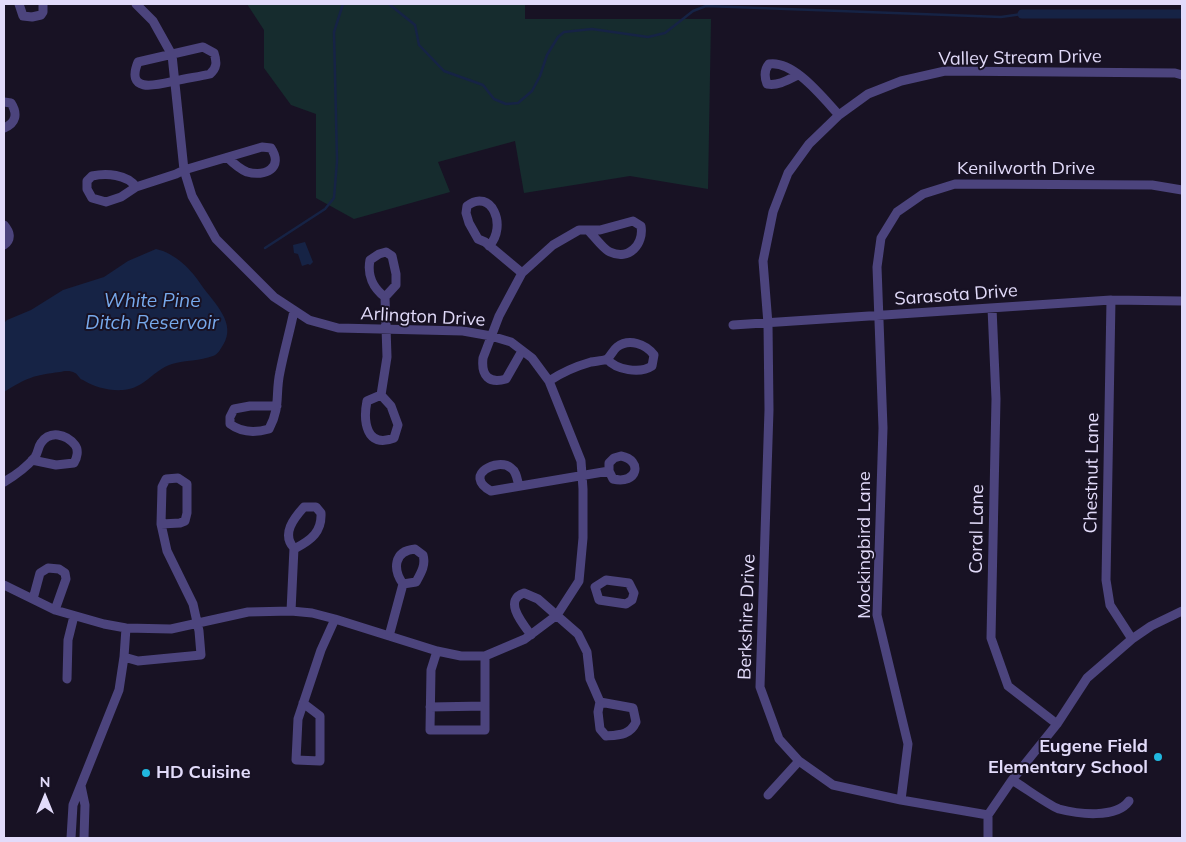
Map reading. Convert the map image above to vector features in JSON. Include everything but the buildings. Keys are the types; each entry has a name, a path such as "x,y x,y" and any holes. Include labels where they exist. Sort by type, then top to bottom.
{"street":[{"path":"19,4 23,16 32,17 41,15 43,4"},
{"name":"Arlington Drive","path":"4,586 55,610 126,628 171,629 248,612 312,613 436,651 461,656 485,656 525,639 557,616 579,581 583,538 580,461 549,381 532,358 511,342 462,331 338,328 309,320 274,297 216,239 192,196 184,170 172,54 153,21 136,4"},
{"path":"203,47 214,53 217,62 215,70 210,74 146,86 135,79 134,72 138,62 172,54 203,47"},
{"name":"Valley Stream Drive","path":"768,324 763,262 773,212 788,173 809,144 838,116 868,94 901,81 945,71 1175,73 1182,75"},
{"path":"798,75 810,85 838,116"},
{"path":"4,102 12,102 15,115 14,121 10,126 4,128"},
{"path":"136,187 126,178 111,175 92,176 87,181 87,189 92,198 106,202 121,197 136,187 184,170 262,147 271,148 276,160 274,167 266,172 248,172 236,166 228,158"},
{"name":"Kenilworth Drive","path":"879,316 877,267 881,238 897,212 923,194 955,184 1152,185 1182,190"},
{"path":"490,246 496,240 498,222 489,204 481,200 474,201 467,206 466,213 478,239 490,246 522,274"},
{"path":"522,351 506,379 495,382 489,380 482,364 491,336 522,274 553,245 579,230 588,230 600,230 633,220 641,226 642,234 636,248 625,254 610,252 588,230"},
{"path":"4,225 10,235 8,242 4,245"},
{"path":"381,395 387,357 385,328 386,297 396,285 396,274 392,256 386,252 370,260 368,269 378,292 386,297"},
{"name":"Sarasota Drive","path":"733,325 1111,300 1182,301"},
{"name":"Chestnut Lane","path":"1111,300 1106,580 1110,605 1132,640"},
{"name":"Coral Lane","path":"992,308 996,399 991,638 1008,686 1057,724"},
{"path":"277,406 250,406 234,409 230,417 230,424 239,431 269,429 276,416 277,406 279,374 294,311"},
{"name":"Mockingbird Lane","path":"879,316 882,428 877,615 908,744 901,800"},
{"name":"Berkshire Drive","path":"768,324 769,410 760,687 779,739 799,761 833,785 901,800 988,815"},
{"path":"549,381 556,376 591,362 607,359 617,346 627,343 649,348 654,355 652,366 646,370 620,367 610,363 607,359"},
{"path":"381,395 391,406 398,425 394,438 384,442 376,440 369,433 365,412 368,401 381,395"},
{"path":"4,482 21,472 36,455 46,437 54,434 65,436 76,446 78,458 74,463 56,465 32,460"},
{"path":"518,486 609,471"},
{"path":"124,657 138,661 201,656 197,624 192,604 167,551 161,524 162,487 166,479 178,478 186,484 187,513 185,521 161,524"},
{"path":"291,612 294,548 288,536 289,528 304,506 319,509 322,518 318,531 312,539 294,548"},
{"path":"33,599 40,573 48,568 59,569 65,573 66,579 55,610"},
{"path":"579,581 595,588"},
{"path":"389,636 403,584"},
{"path":"531,635 514,609 515,599 518,595 524,593 538,599 578,634 587,652 590,679 600,702 598,712 600,729 606,736 620,735 632,729 636,722 633,708 600,702"},
{"path":"988,838 988,815 1012,780 1057,724 1087,678 1151,626 1182,611"},
{"path":"67,679 68,640 74,616"},
{"path":"303,703 320,716 320,761 296,760 298,719 303,703 321,650 336,619"},
{"path":"71,838 73,805 118,690 124,657 126,628"},
{"path":"436,651 431,670 430,730 485,730 485,656"},
{"path":"430,707 485,706"},
{"path":"768,795 799,761"},
{"path":"1012,780 1058,808 1098,814 1113,812 1125,807 1129,801"},
{"path":"81,786 85,806 84,838"}],"green space":[{"path":"247,4 525,4 525,19 711,19 708,189 630,176 524,193 515,141 438,162 450,192 354,219 316,198 316,114 291,105 264,68 264,30"}],"water":[{"path":"305,242 313,262 310,265 302,266 298,254 294,253 293,245"},
{"name":"White Pine Ditch Reservoir","path":"156,249 170,254 188,268 218,306 226,321 227,337 218,353 208,358 172,364 130,389 112,390 102,388 92,385 73,372 67,371 43,374 30,378 4,392 4,323 7,320 31,310 63,290 104,277 128,261"}],"waterway":[{"path":"265,248 325,209 334,198 337,161 334,32 343,4"},
{"path":"389,4 415,25 419,45 444,71 483,85 494,99 506,104 518,103 532,91 540,76 547,55 558,37 564,32 592,29 648,37 665,33 693,11 706,6 1001,17 1022,14"},
{"path":"1022,14 1182,14"}],"place":[{"name":"Eugene Field Elementary School","path":"1158,757"},
{"name":"HD Cuisine","path":"146,773"}]}
